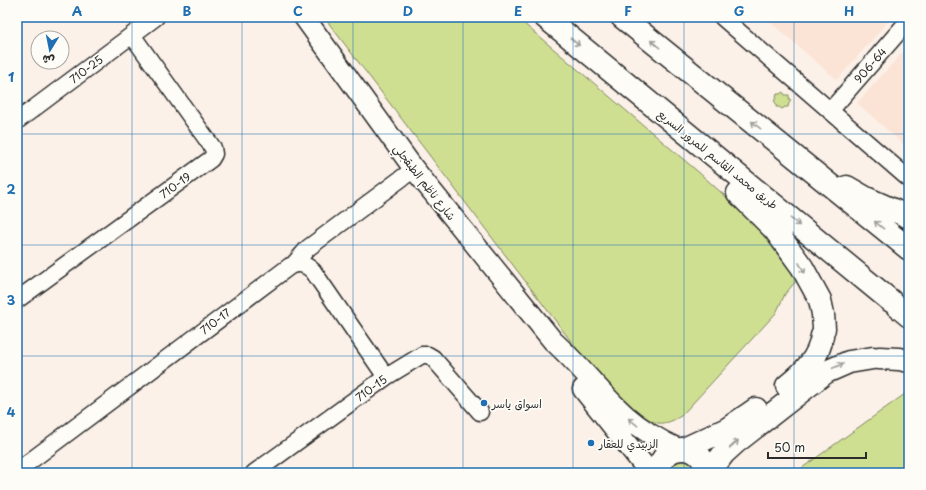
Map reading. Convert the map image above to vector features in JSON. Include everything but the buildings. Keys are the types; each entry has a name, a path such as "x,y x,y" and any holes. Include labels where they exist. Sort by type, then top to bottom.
{"main road":[{"name":"طريق محمد القاسم للمرور السريع","path":"545,17 899,308"},
{"path":"622,17 909,249"},
{"path":"631,88 775,230 802,267 820,300 823,314 823,333 816,356 801,375 741,421 713,436 670,452 663,458 659,466 658,473"},
{"path":"776,142 866,198 909,217"},
{"path":"707,473 724,453 735,443 826,372 849,362 876,358 899,359 909,362"},
{"path":"681,449 692,451 698,455 703,461 707,473"}],"street":[{"name":"710-25","path":"17,121 156,17"},
{"name":"شارع ناظم الطبقجلي","path":"304,17 414,169 553,341"},
{"path":"722,17 909,179"},
{"name":"906-64","path":"830,111 909,20"},
{"name":"710-19","path":"17,300 211,159 214,154 213,148 132,35"},
{"name":"710-17","path":"17,471 294,264 308,248 414,169"},
{"path":"294,264 305,264 313,271 386,377"},
{"path":"553,341 627,417 651,435 681,449"},
{"path":"553,341 578,383 650,473"},
{"name":"710-15","path":"254,473 386,377 422,355 428,355 432,358 480,412"}],"shaded area":[{"path":"764,17 892,17 837,80"},
{"path":"909,45 909,150 857,103"}],"green space":[{"path":"324,17 516,17 696,170 752,220 797,280 785,294 776,313 681,416 664,423 658,423 650,420 630,404 583,357"},
{"path":"783,92 785,95 789,95 791,101 788,107 782,109 776,107 776,103 774,101 777,94"},
{"path":"909,391 909,473 795,473"},
{"path":"678,459 689,463 695,473 668,473 671,464"}],"place":[{"name":"اسواق ياسر","path":"484,403"},
{"name":"الزبيدي للعقار","path":"591,443"}]}
